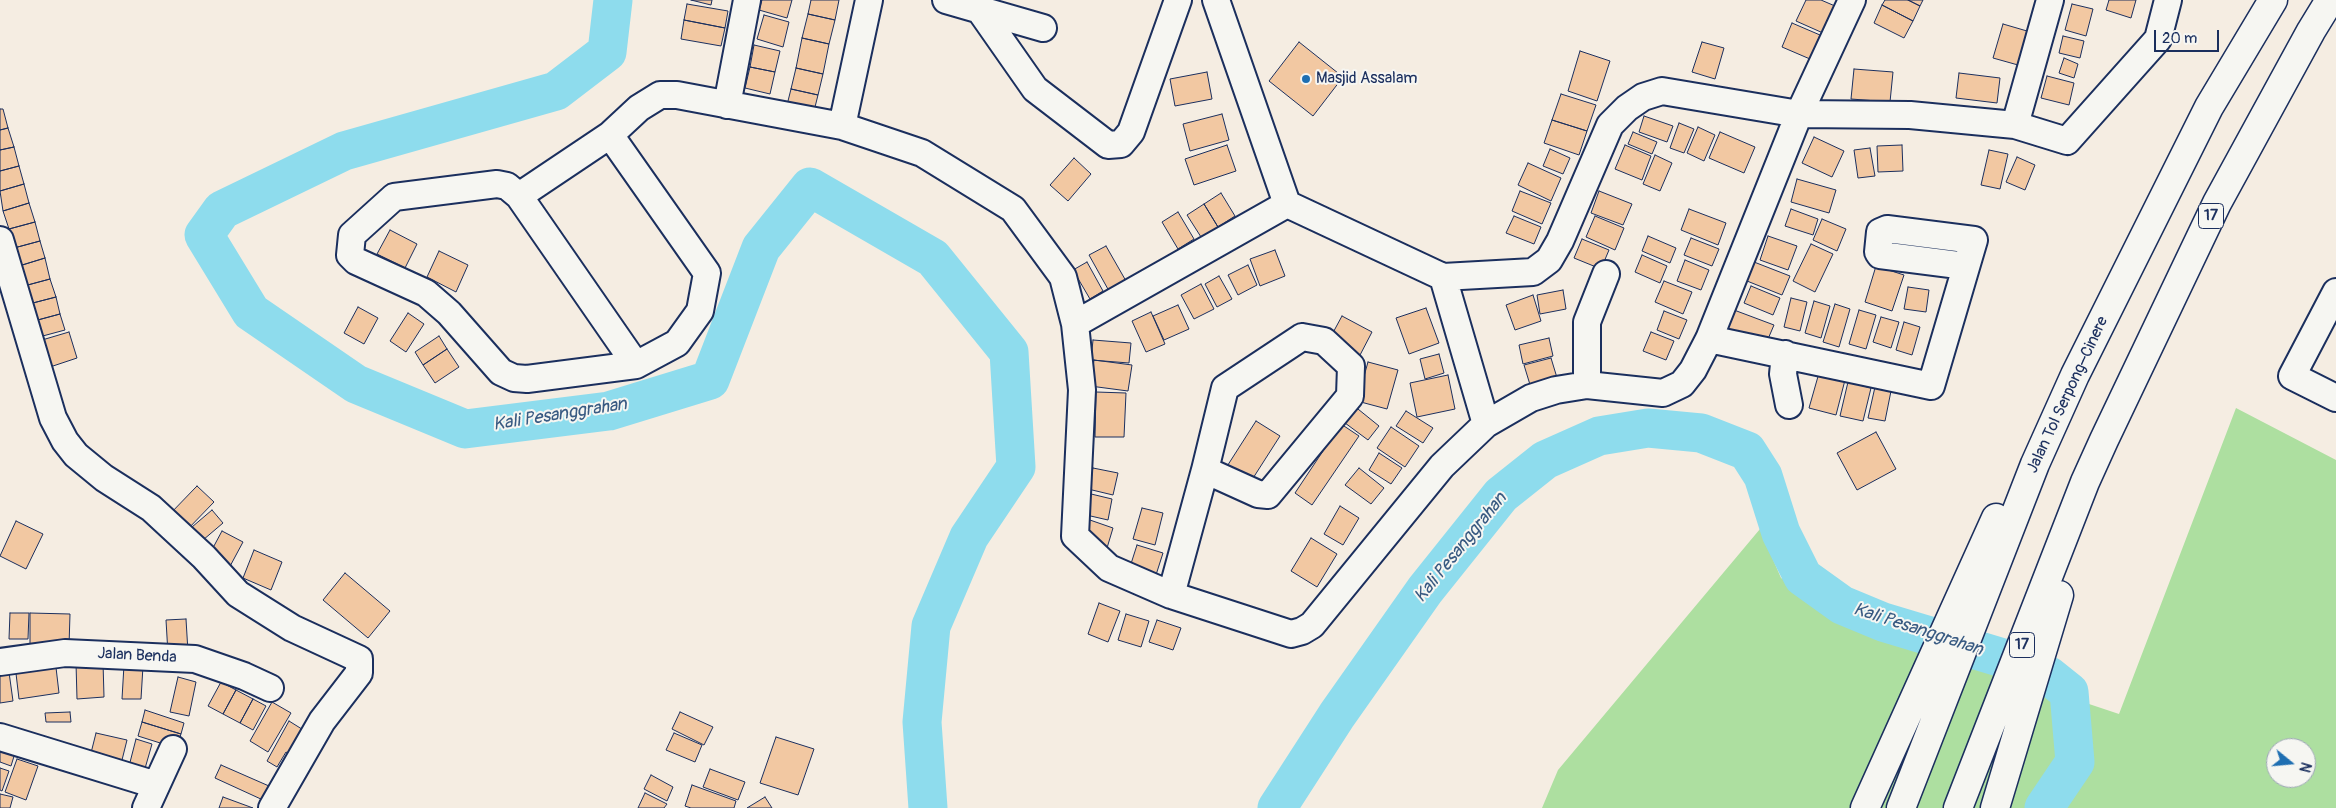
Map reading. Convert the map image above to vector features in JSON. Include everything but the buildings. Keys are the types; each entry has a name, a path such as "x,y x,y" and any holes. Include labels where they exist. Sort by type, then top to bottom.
{"highway":[{"name":"Jalan Tol Serpong–Cinere","path":"1900,808 2029,461 2076,375 2209,107 2273,0"},
{"name":"17","path":"1958,808 2104,440 2217,203 2311,31 2330,0"},
{"path":"1865,808 2029,461"},
{"path":"1995,808 2088,483"}],"street":[{"path":"727,105 747,0"},
{"path":"842,126 869,0"},
{"path":"946,0 1043,28"},
{"path":"979,9 1035,89 1108,144 1121,144 1131,132 1178,0"},
{"path":"1216,0 1287,204 1443,277 1532,272 1549,260 1560,241 1610,125 1627,108 1643,97 1662,91 1799,114 1910,116 2015,125 2067,141 2158,40 2168,0"},
{"path":"519,196 610,135 639,108 660,96 677,95 842,126 922,153 1013,209 1063,277 1075,324 1082,390 1075,536 1109,568 1171,595 1290,634 1302,631 1312,625 1442,466 1486,424 1531,398 1556,390 1587,385 1663,393 1682,384 1693,370 1708,339 1799,114 1852,0"},
{"path":"2015,125 2044,1"},
{"path":"610,135 707,273 700,311 677,343 636,365 527,380 514,378 501,372 449,313 426,294 356,261 350,255 352,235 394,198 497,184 507,186 519,196 636,365"},
{"path":"1075,324 1287,204"},
{"path":"2,257 53,418 65,441 76,455 104,478 151,508 204,558 238,594 292,628 359,659 361,664 358,676 322,721 272,808"},
{"path":"1708,339 1931,386 1966,266"},
{"path":"1587,385 1587,322 1606,274"},
{"path":"1443,277 1486,424"},
{"path":"2336,292 2292,376 2336,398"},
{"path":"1171,595 1225,388 1302,337 1324,342 1351,366 1350,396 1268,495 1258,494 1205,470"},
{"path":"1785,354 1783,374 1789,405"},
{"name":"Jalan Benda","path":"0,662 65,653 194,659 244,676 270,688"},
{"path":"0,737 151,797 173,749"}],"green space":[{"path":"2236,408 2336,460 2336,808 1542,808 1558,770 1760,529 1781,578 1873,632 2119,714"}],"waterway":[{"name":"Kali Pesanggrahan","path":"613,0 607,52 556,91 344,151 222,210 204,235 251,312 356,384 465,429 609,411 710,380 761,248 810,187 933,258 1009,352 1016,467 969,537 931,626 922,722 928,808"},
{"name":"Kali Pesanggrahan","path":"1277,808 1337,715 1425,590 1501,495 1545,460 1599,436 1648,428 1701,433 1747,451 1763,476 1781,533 1803,577 1842,605 1883,622 2016,662 2049,676 2069,692 2075,762 2044,808"}],"place":[{"name":"Masjid Assalam","path":"1306,79"}]}
